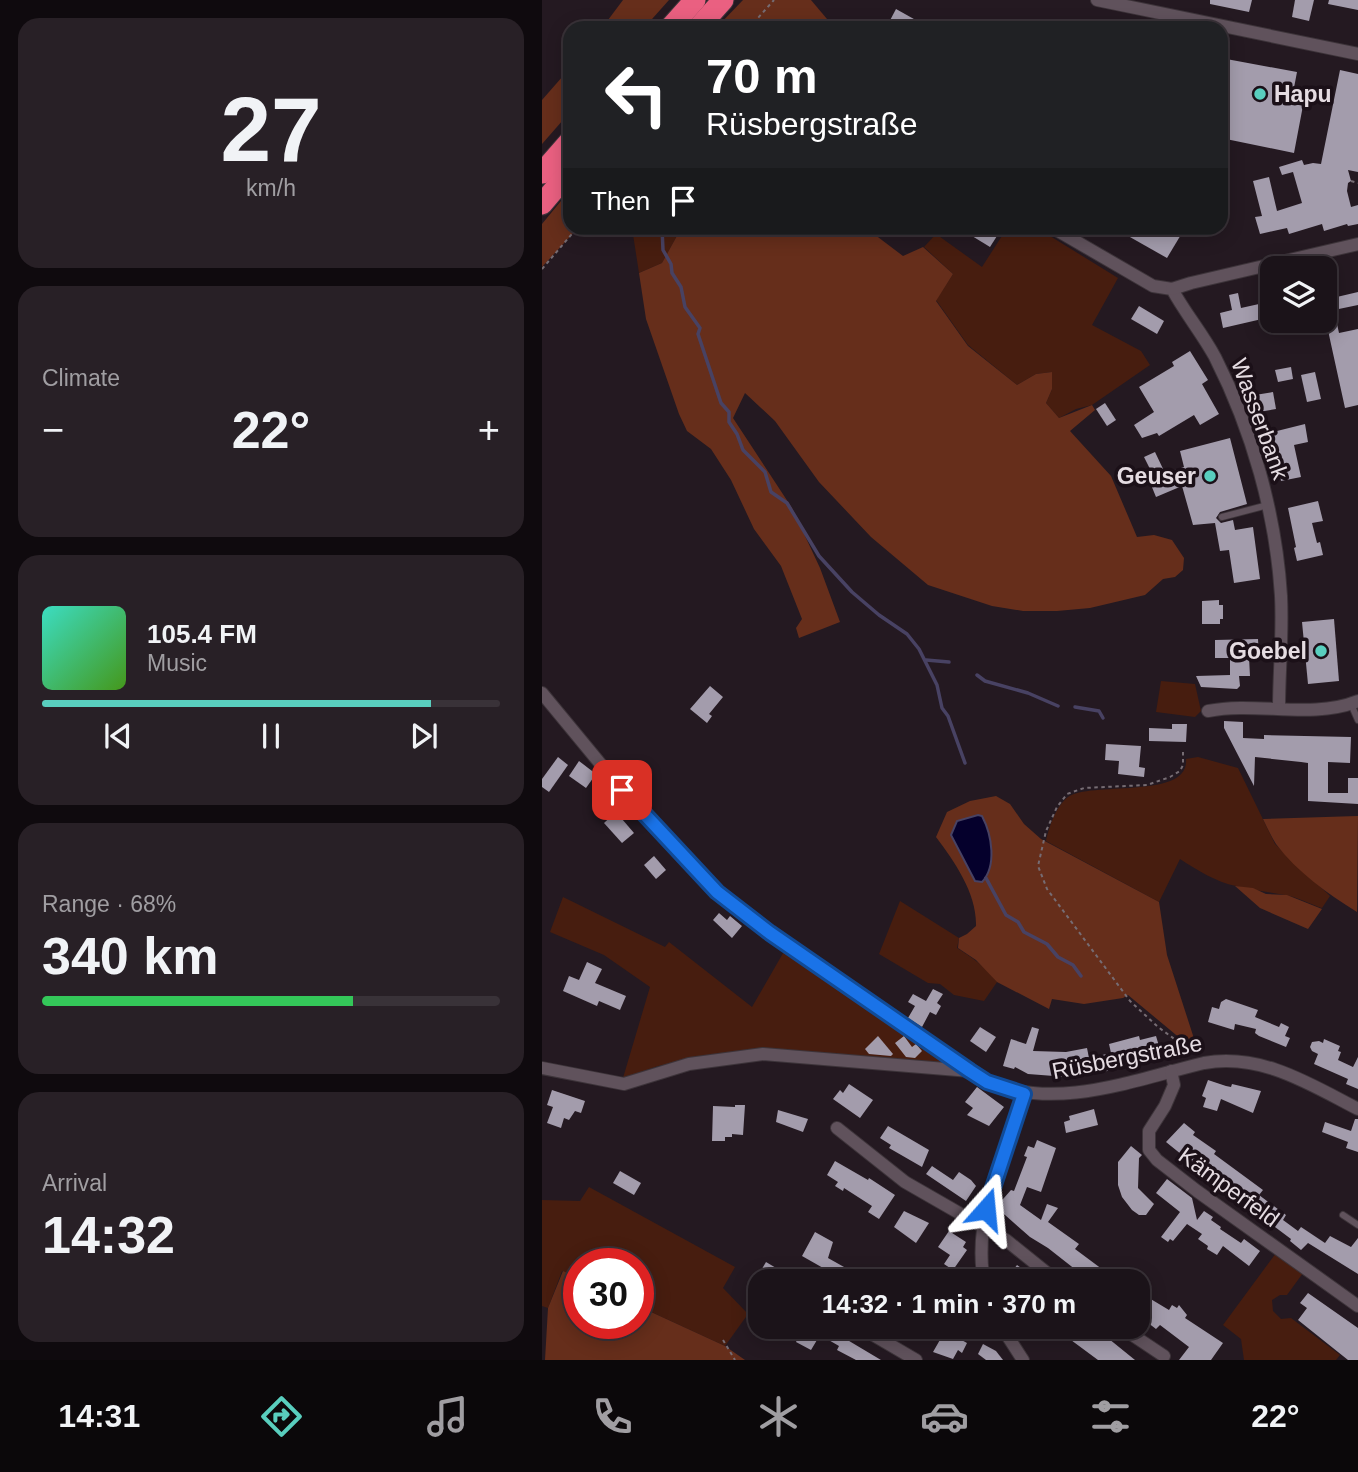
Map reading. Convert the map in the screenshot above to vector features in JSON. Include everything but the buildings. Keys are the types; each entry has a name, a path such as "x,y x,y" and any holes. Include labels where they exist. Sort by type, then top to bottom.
{"highway":[{"path":"676,21 695,0"},
{"path":"704,21 723,0"},
{"path":"542,173 563,149"},
{"path":"542,204 563,179"}],"street":[{"path":"1097,0 1175,21"},
{"path":"1228,31 1358,54"},
{"path":"1065,235 1153,286 1172,289 1358,244"},
{"name":"Wasserbank","path":"1172,289 1202,333 1229,387 1245,426 1268,505 1281,596 1279,708"},
{"name":"Rüsbergstraße","path":"542,694 622,790 717,892 770,933 987,1082 1024,1094 1075,1093 1221,1060 1266,1065 1292,1074 1358,1109"},
{"path":"1208,711 1279,708 1317,710 1354,703"},
{"path":"542,1068 624,1084 689,1064 763,1055 970,1071"},
{"name":"Kämperfeld","path":"1171,1071 1174,1085 1165,1106 1149,1131 1149,1150 1157,1160 1215,1204 1358,1306"},
{"path":"984,1269 983,1226 986,1209 1024,1094"},
{"path":"837,1129 905,1182 983,1226 1044,1269"},
{"path":"880,1339 916,1360"},
{"path":"1009,1339 1023,1360"},
{"path":"1138,1339 1164,1356"}],"lane":[{"path":"1222,517 1268,505"},
{"path":"1354,703 1358,720"},
{"path":"1343,1215 1358,1225"}],"path":[{"path":"755,21 774,0"},
{"path":"1351,181 1358,183"},
{"path":"542,269 571,235"},
{"path":"1183,752 1180,771 1170,777 1147,785 1084,788 1067,794 1057,807 1046,831 1038,866 1047,889 1130,1002 1158,1027 1190,1048 1204,1063"},
{"path":"723,1340 735,1360"}],"shaded area":[{"path":"623,0 669,0 650,21 607,21"},
{"path":"743,0 811,0 827,19 826,21 723,21"},
{"path":"563,76 563,120 542,144 542,100"},
{"path":"563,198 563,235 572,235 542,267 542,224"},
{"path":"633,235 677,235 662,263 639,273"},
{"path":"677,235 875,235 903,256 923,247 953,274 936,301 968,346 1017,385 1036,374 1052,372 1052,389 1046,403 1059,418 1092,405 1095,410 1070,431 1111,476 1137,537 1154,535 1172,540 1184,558 1183,570 1175,577 1163,579 1145,595 1090,608 1057,611 1023,611 992,606 928,585 871,537 819,482 775,421 745,393 733,418 792,508 820,568 840,622 799,638 796,628 802,619 781,566 754,529 731,480 711,449 687,431 679,414 646,319 639,273 662,263"},
{"path":"937,235 982,267 1003,235 1048,235 1118,278 1092,325 1141,351 1150,365 1092,405 1076,409 1059,418 1046,403 1052,389 1052,372 1036,374 1017,385 968,345 936,300 953,274 924,247"},
{"path":"1161,681 1195,684 1201,711 1195,717 1156,712"},
{"path":"1198,757 1238,768 1275,844 1330,896 1322,908 1290,896 1221,882 1180,859 1159,902 1046,841 1057,811 1068,797 1080,792 1156,785 1172,780 1183,772 1186,759"},
{"path":"996,796 1010,804 1024,824 1041,839 1159,902 1167,955 1199,1054 1128,995 1084,1004 1052,999 1049,1009 997,982 976,960 958,948 959,938 976,926 973,902 964,879 936,837 947,812 970,801"},
{"path":"982,816 985,824 991,850 990,868 982,882 975,881 951,835 957,821"},
{"path":"1358,816 1357,912 1324,890 1293,864 1276,844 1263,819"},
{"path":"1235,886 1253,888 1266,894 1287,895 1322,909 1308,929 1260,908"},
{"path":"563,897 665,947 669,942 752,1007 786,948 941,1061 938,1064 824,1057 683,1061 623,1078 650,987 604,955 550,932"},
{"path":"900,901 959,938 957,948 979,963 993,977 997,982 984,1001 954,995 940,984 928,983 879,954"},
{"path":"589,1187 735,1267 723,1288 748,1314 725,1346 654,1313 654,1248 563,1248 563,1271 548,1308 542,1306 542,1200 580,1201"},
{"path":"1276,1253 1303,1273 1287,1295 1280,1295 1272,1300 1273,1311 1281,1319 1291,1318 1340,1355 1336,1360 1244,1360 1241,1339 1223,1325"},
{"path":"563,1271 563,1339 654,1339 654,1313 725,1346 745,1360 545,1360 548,1308"}],"waterway":[{"path":"662,235 663,250 681,287 685,307 700,328 698,334 721,403 729,412 729,422 743,450 765,472 771,492 787,503 819,556 852,592 907,634 919,649 937,685 942,708 948,716 965,763"},
{"path":"926,660 949,662"},
{"path":"977,675 985,681 1028,693 1058,706"},
{"path":"1075,707 1099,711 1103,718"},
{"path":"986,878 1006,915 1018,922 1024,932 1047,944 1058,957 1073,965 1081,976"}],"place":[{"name":"Hapu","path":"1260,94"},
{"name":"Geuser","path":"1210,476"},
{"name":"Goebel","path":"1321,651"}],"route":[{"path":"622,790 717,892 770,933 987,1082 1024,1094 986,1209"}]}
